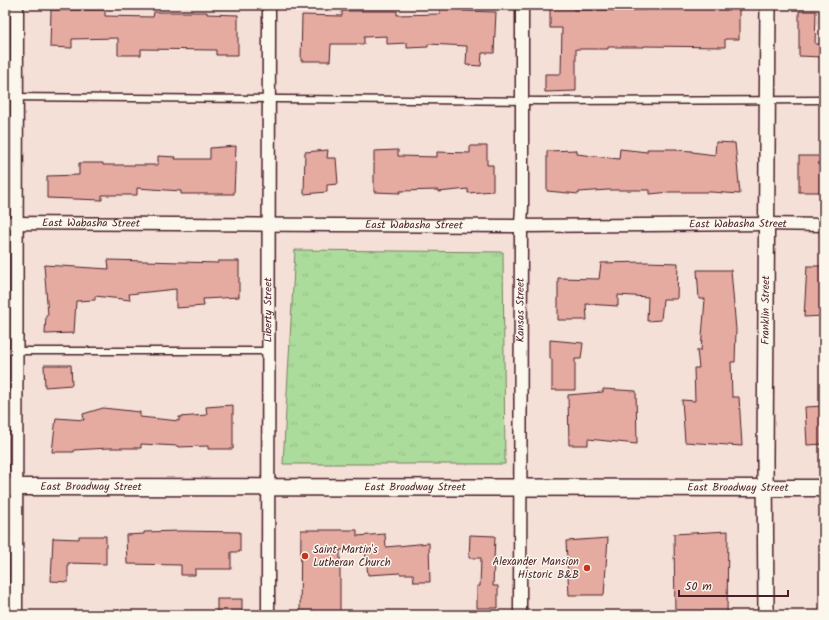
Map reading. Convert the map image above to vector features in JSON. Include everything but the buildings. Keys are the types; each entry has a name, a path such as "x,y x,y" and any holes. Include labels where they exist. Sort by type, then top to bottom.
{"main road":[{"name":"East Broadway Street","path":"11,486 824,488"}],"street":[{"path":"16,615 11,486 11,97 17,5"},
{"name":"Liberty Street","path":"268,615 269,5"},
{"name":"Kansas Street","path":"520,615 522,5"},
{"name":"Franklin Street","path":"766,615 765,488 768,5"},
{"name":"East Wabasha Street","path":"11,223 521,226 824,225"}],"lane":[{"path":"11,97 824,100"},
{"path":"11,351 269,351"}],"green space":[{"path":"295,250 503,252 505,464 283,464"}],"place":[{"name":"Saint Martin's Lutheran Church","path":"305,556"},
{"name":"Alexander Mansion Historic B&B","path":"587,568"}]}
